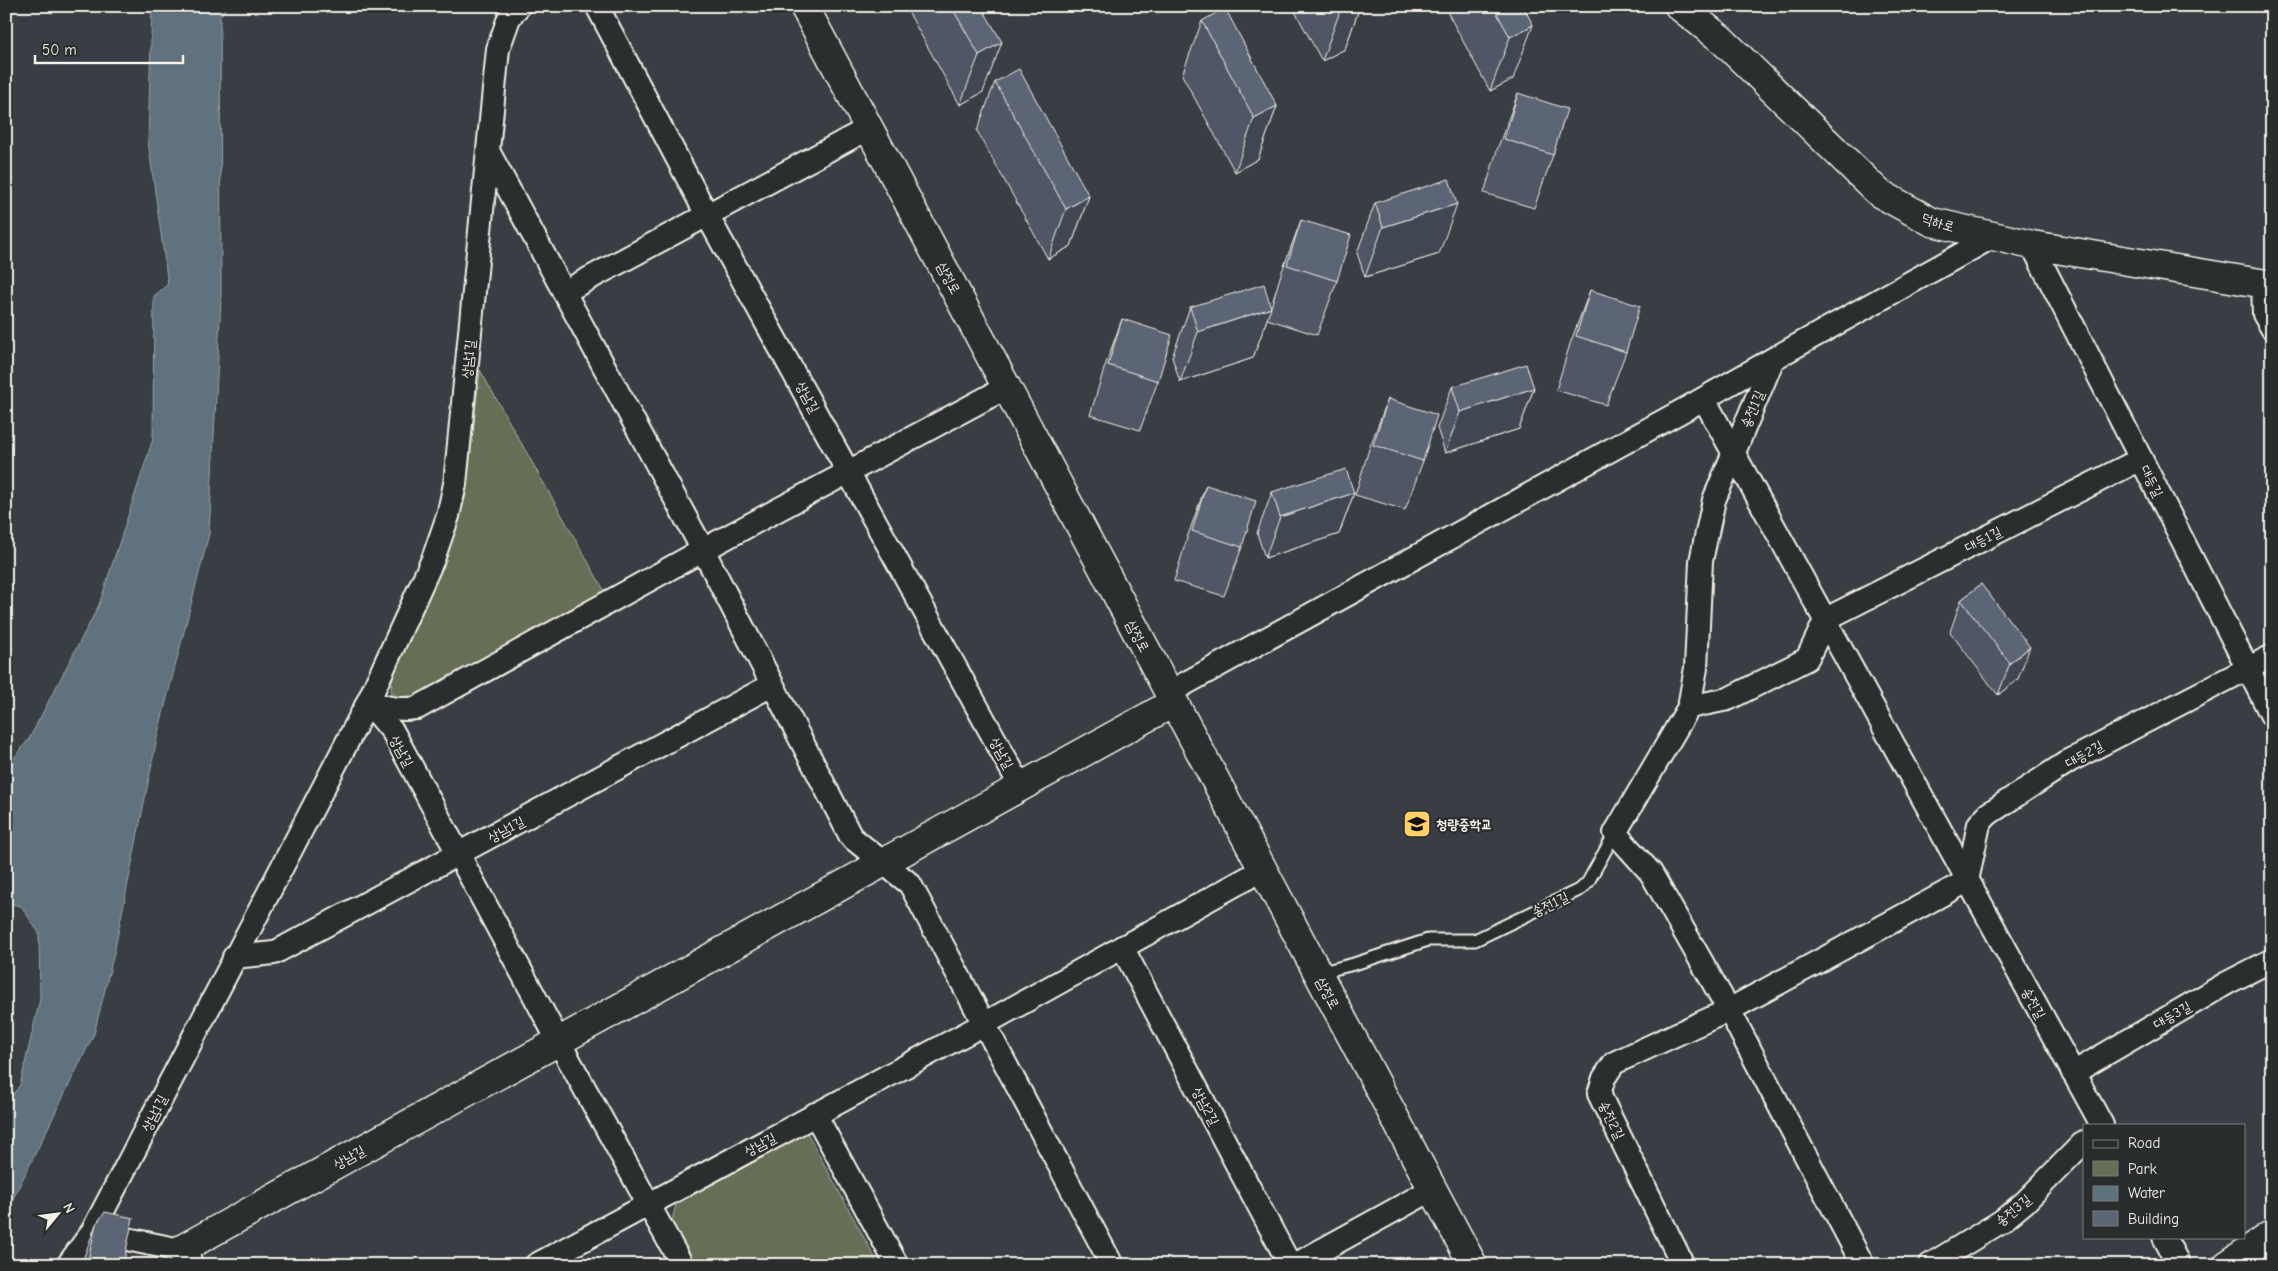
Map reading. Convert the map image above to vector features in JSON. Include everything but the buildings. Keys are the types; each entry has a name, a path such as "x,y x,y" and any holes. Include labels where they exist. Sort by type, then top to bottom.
{"street":[{"name":"상남1길","path":"68,1265 92,1232 368,702 432,559 448,516 455,484 498,49 509,18 519,6"},
{"name":"상남길","path":"596,6 707,215 1021,787"},
{"name":"삼정로","path":"804,6 1170,698 1473,1265"},
{"name":"덕하로","path":"1680,6 1721,39 1879,193 1932,222 2032,245 2208,273 2267,285"},
{"path":"564,292 869,128"},
{"path":"488,151 702,550 851,837 882,864 910,884 1112,1265"},
{"path":"1170,698 1994,236"},
{"name":"대등길","path":"2032,245 2272,716"},
{"path":"2267,285 2264,314 2272,328"},
{"name":"송전1길","path":"1615,833 1689,707 1696,668 1701,561 1714,500 1773,359"},
{"path":"368,702 404,710 417,708 702,550 1006,388"},
{"name":"송전길","path":"1704,399 2101,1124"},
{"name":"대등1길","path":"1826,619 2141,459"},
{"path":"1689,707 1728,699 1807,659 1826,619"},
{"name":"대등2길","path":"1967,881 1979,824 1988,814 2069,761 2272,656"},
{"name":"상남1길","path":"234,957 274,953 772,685"},
{"name":"상남길","path":"185,1257 559,1042 1021,787 1170,698"},
{"name":"상남길","path":"368,702 392,732 559,1042"},
{"path":"1615,833 1651,873 1729,1010 1863,1265"},
{"name":"상남길","path":"536,1265 984,1024 1262,870"},
{"name":"송전2길","path":"1683,1265 1598,1094 1604,1078 1614,1063 1729,1010 1967,881"},
{"name":"상남2길","path":"1122,947 1290,1265"},
{"name":"대등3길","path":"2073,1073 2227,983 2272,960"},
{"path":"559,1042 682,1265"},
{"path":"816,1114 897,1265"},
{"name":"송전3길","path":"1930,1265 2002,1221 2025,1202 2083,1143"},
{"path":"1295,1265 1433,1189"},
{"path":"92,1232 185,1257"},
{"path":"2227,1265 2272,1234"},
{"path":"2165,1238 2179,1265"}],"lane":[{"name":"송전1길","path":"1317,973 1354,964 1428,940 1475,940 1581,889 1588,882 1615,833"}],"green space":[{"path":"480,370 605,592 410,702 401,700 391,691 392,679 455,531 466,495"},
{"path":"806,1131 879,1265 694,1265 671,1224 677,1201"}],"water":[{"path":"152,6 228,6 220,16 221,297 209,534 158,733 114,953 94,1034 6,1213 6,1104 20,1085 40,999 39,933 21,906 6,903 6,768 29,739 99,605 153,439 154,296 168,284 148,141"}],"place":[{"name":"청량중학교","path":"1417,824"}]}
